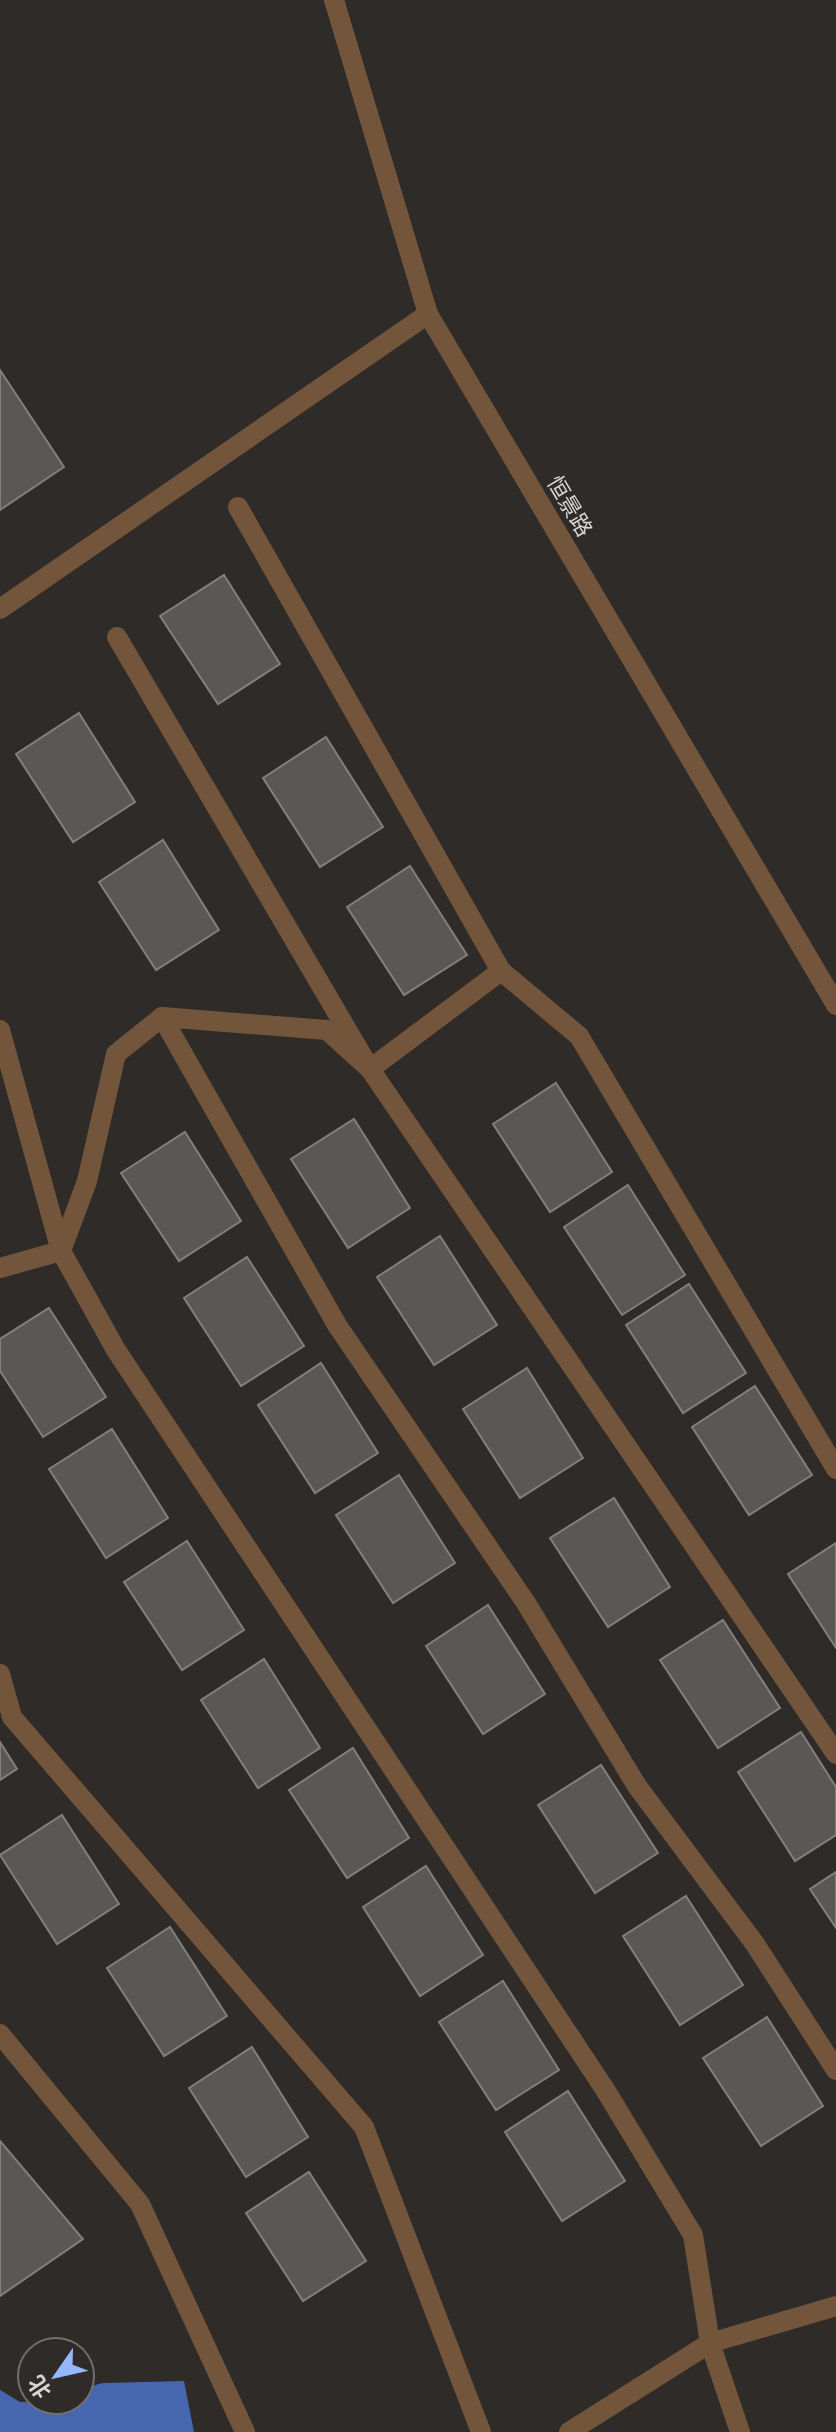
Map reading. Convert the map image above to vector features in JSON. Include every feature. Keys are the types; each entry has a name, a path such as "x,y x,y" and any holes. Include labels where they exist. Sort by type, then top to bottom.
{"street":[{"name":"恒景路","path":"334,0 428,314 831,983 836,1005"},
{"path":"0,609 428,314"},
{"path":"238,507 501,971 579,1036 836,1469"},
{"path":"117,637 370,1069 836,1754"},
{"path":"370,1069 501,971"},
{"path":"61,1251 87,1181 116,1054 162,1017 327,1030 370,1069"},
{"path":"162,1017 337,1325 526,1603 637,1786 755,1944 836,2070"},
{"path":"0,1030 61,1251 116,1350 606,2091 693,2235 710,2343 740,2432"},
{"path":"0,1268 61,1251"},
{"path":"0,1674 12,1717 364,2127 481,2432"},
{"path":"0,2034 140,2204 245,2432"},
{"path":"569,2432 710,2343 836,2306"}],"water":[{"path":"184,2381 194,2432 0,2432 0,2390 16,2400 16,2416 96,2416 96,2385"}],"building":[{"path":"0,370 64,467 0,510"},
{"path":"224,575 280,664 218,704 160,616"},
{"path":"79,713 135,802 73,842 16,754"},
{"path":"326,737 383,827 320,867 263,778"},
{"path":"163,840 219,930 156,970 99,882"},
{"path":"410,866 467,955 404,995 347,907"},
{"path":"556,1083 612,1172 550,1212 493,1124"},
{"path":"354,1119 410,1208 348,1248 291,1159"},
{"path":"185,1132 241,1221 179,1261 121,1173"},
{"path":"628,1185 685,1275 622,1315 564,1227"},
{"path":"440,1236 497,1325 434,1365 377,1277"},
{"path":"247,1257 304,1346 241,1386 184,1298"},
{"path":"689,1284 746,1373 683,1413 626,1325"},
{"path":"49,1308 106,1397 43,1437 0,1371 0,1339"},
{"path":"321,1363 378,1453 315,1493 258,1405"},
{"path":"527,1368 583,1458 520,1498 463,1409"},
{"path":"755,1386 812,1475 749,1515 692,1427"},
{"path":"112,1429 168,1518 106,1558 49,1469"},
{"path":"399,1475 455,1563 393,1603 336,1515"},
{"path":"614,1498 670,1587 608,1627 550,1538"},
{"path":"187,1541 244,1630 182,1670 124,1582"},
{"path":"836,1543 836,1648 788,1574"},
{"path":"488,1605 545,1694 483,1734 426,1646"},
{"path":"723,1620 780,1708 718,1748 660,1660"},
{"path":"264,1659 320,1748 258,1788 201,1700"},
{"path":"801,1732 836,1787 836,1835 795,1861 738,1772"},
{"path":"0,1742 17,1769 0,1780"},
{"path":"353,1748 409,1838 347,1878 289,1790"},
{"path":"601,1765 658,1853 595,1893 538,1805"},
{"path":"62,1815 119,1904 57,1944 0,1855"},
{"path":"426,1866 483,1955 420,1996 363,1907"},
{"path":"836,1872 836,1928 810,1889"},
{"path":"686,1896 743,1985 680,2025 623,1936"},
{"path":"170,1927 227,2016 164,2056 107,1968"},
{"path":"503,1981 559,2070 496,2110 439,2022"},
{"path":"767,2017 823,2106 761,2146 703,2058"},
{"path":"252,2047 308,2137 246,2177 189,2088"},
{"path":"568,2091 625,2181 562,2221 505,2132"},
{"path":"0,2141 83,2239 0,2296"},
{"path":"309,2172 366,2261 303,2301 246,2213"}]}
